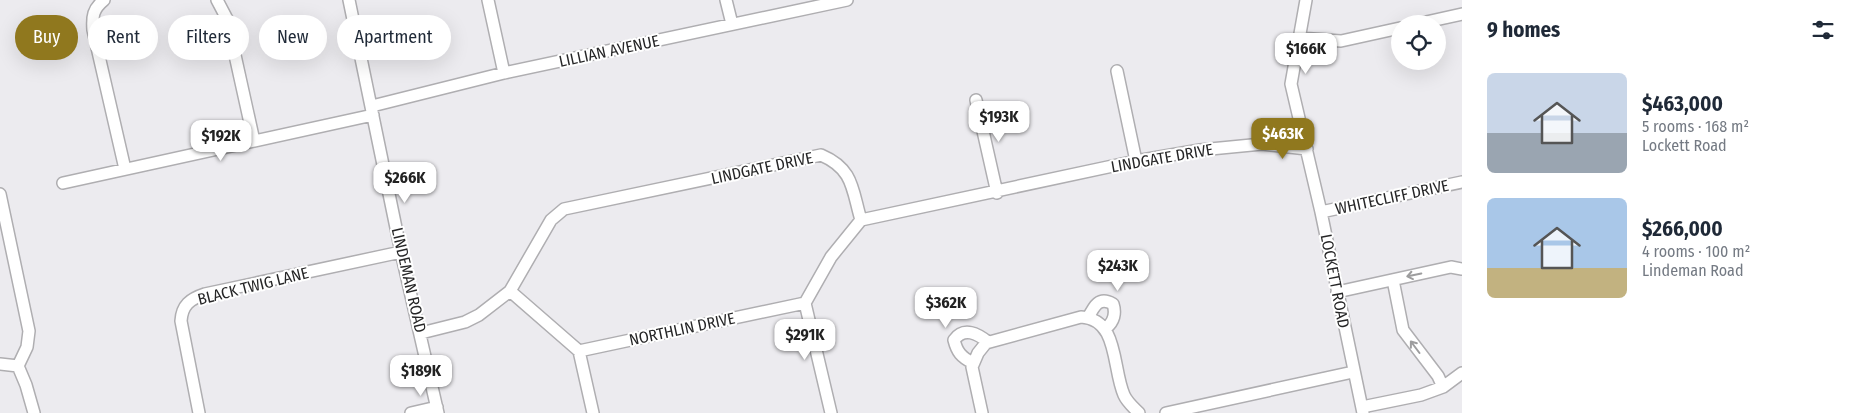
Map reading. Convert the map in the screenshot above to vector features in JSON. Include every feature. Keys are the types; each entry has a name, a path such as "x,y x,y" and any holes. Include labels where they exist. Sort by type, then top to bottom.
{"street":[{"path":"104,0 95,9 92,16 93,30 125,170"},
{"path":"217,0 227,19 254,141"},
{"name":"LINDEMAN ROAD","path":"349,0 401,252 438,410"},
{"path":"488,0 504,73"},
{"path":"726,0 732,24"},
{"name":"LILLIAN AVENUE","path":"63,183 254,141 504,73 847,0"},
{"name":"LOCKETT ROAD","path":"1306,0 1291,84 1322,212 1362,410"},
{"path":"1446,18 1462,14"},
{"path":"1299,38 1341,40 1391,30"},
{"path":"1117,71 1136,161"},
{"path":"976,100 997,193"},
{"name":"LINDGATE DRIVE","path":"421,333 465,322 510,291 551,220 564,209 822,155 831,159 848,173 861,220 997,193 1136,161 1200,150 1262,144 1307,149"},
{"name":"WHITECLIFF DRIVE","path":"1322,212 1462,182"},
{"path":"0,198 29,331 27,347 18,366 34,413"},
{"path":"831,413 805,303 831,257 861,220"},
{"name":"BLACK TWIG LANE","path":"199,413 181,322 181,312 186,304 206,294 401,252"},
{"path":"1337,292 1451,267 1462,269"},
{"path":"1393,280 1403,330 1438,376 1443,387"},
{"path":"510,291 579,351 593,413"},
{"path":"1088,318 1095,304 1100,300 1113,304 1115,311 1111,324 1106,328"},
{"name":"NORTHLIN DRIVE","path":"579,351 805,303"},
{"path":"982,413 975,358 988,342 1081,317 1092,318 1106,328 1124,395 1139,413"},
{"path":"975,358 961,357 954,340 958,334 965,332 973,333 988,342"},
{"path":"0,364 18,366"},
{"path":"1166,413 1353,372"},
{"path":"1362,410 1421,395 1443,387 1462,372"},
{"path":"411,413 438,410"}]}
